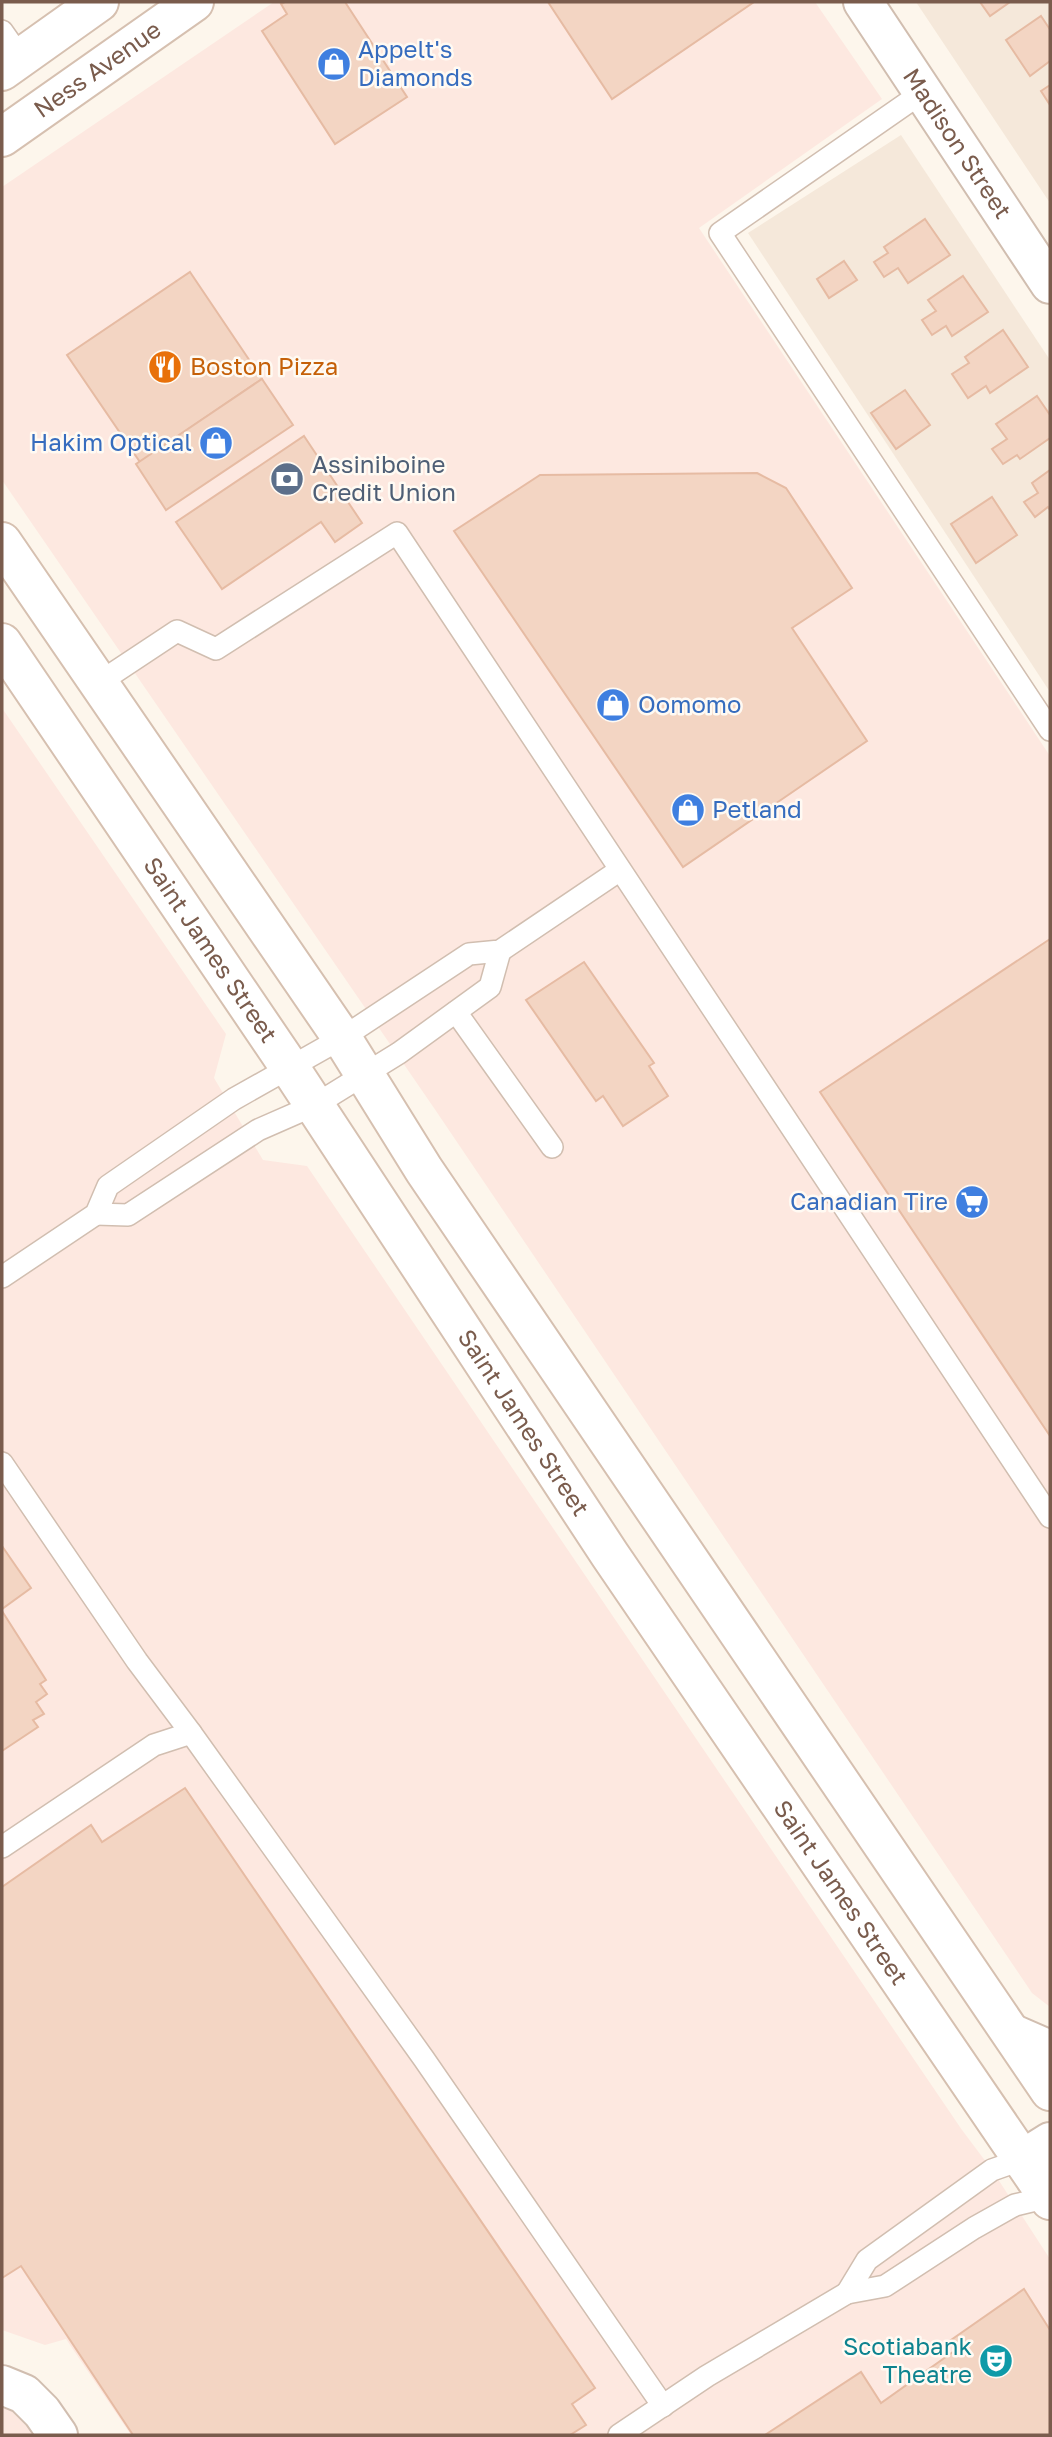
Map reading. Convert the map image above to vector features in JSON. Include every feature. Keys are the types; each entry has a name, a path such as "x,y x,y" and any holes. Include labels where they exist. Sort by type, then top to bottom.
{"main road":[{"name":"Ness Avenue","path":"2,136 194,2"},
{"name":"Madison Street","path":"863,2 1050,284"},
{"path":"8,53 77,8"},
{"path":"2,542 342,1038 424,1170 1050,2091"},
{"name":"Saint James Street","path":"2,642 315,1105 610,1555 1036,2150 1050,2198"},
{"path":"1013,2034 1050,2050"},
{"path":"2,2385 24,2394 42,2412 58,2435"}],"lane":[{"path":"923,92 720,233 1050,730"},
{"path":"100,682 177,631 216,649 397,533 1050,1517"},
{"path":"2,1278 96,1214 108,1186 234,1099 342,1038 469,954 500,951 620,870"},
{"path":"96,1214 128,1214 258,1130 315,1105 399,1053 490,987 500,951"},
{"path":"456,1012 552,1147"},
{"path":"2,1463 80,1580 424,2059 663,2406"},
{"path":"2,1847 154,1745 191,1733"},
{"path":"847,2293 867,2260 992,2170 1036,2150"},
{"path":"619,2435 707,2376 847,2293 885,2286 974,2228 1015,2205 1050,2198"}],"shaded area":[{"path":"274,2 815,2 882,99 699,228 1050,756 1050,2007 1032,1993 434,1108 2,480 2,187"},
{"path":"916,2 1050,2 1050,203"},
{"path":"901,135 1050,360 1050,692 748,233"},
{"path":"2,708 226,1034 214,1078 263,1160 307,1166 1050,2259 1050,2435 131,2435 66,2339 45,2345 2,2330"},
{"path":"2,2385 58,2435 2,2435"}],"building":[{"name":"Appelt's Diamonds","path":"345,2 407,97 335,144 262,31 287,14 281,4"},
{"path":"548,2 754,2 612,99"},
{"path":"980,2 1010,2 990,16"},
{"path":"1041,16 1050,27 1050,61 1030,76 1006,40"},
{"path":"1050,85 1050,105 1041,91"},
{"path":"925,219 950,255 908,283 898,268 884,277 874,262 888,253 884,247"},
{"path":"844,261 857,280 829,298 817,279"},
{"name":"Boston Pizza","path":"190,272 262,379 140,462 67,355"},
{"path":"963,276 988,312 952,336 946,326 932,335 922,320 936,311 928,300"},
{"path":"1003,330 1028,367 990,393 986,386 968,398 952,374 969,363 965,357"},
{"name":"Hakim Optical","path":"262,379 293,425 166,510 136,464"},
{"path":"905,390 930,425 896,449 871,413"},
{"path":"1037,396 1050,415 1050,438 1020,459 1017,455 1003,464 992,449 1007,439 996,424"},
{"name":"Assiniboine Credit Union","path":"304,436 362,523 335,542 321,522 222,589 176,522"},
{"path":"1050,470 1050,510 1048,507 1035,517 1024,502 1038,493 1032,483"},
{"path":"757,473 786,488 852,588 792,628 867,741 683,867 454,531 540,475"},
{"path":"992,497 1017,535 976,563 951,524"},
{"name":"Canadian Tire","path":"1050,939 1050,1436 820,1092"},
{"path":"584,962 654,1063 649,1066 668,1096 623,1126 603,1096 596,1101 526,1000"},
{"path":"2,1546 31,1588 2,1609"},
{"path":"2,1611 46,1680 40,1684 47,1694 36,1702 44,1714 33,1720 38,1727 2,1751"},
{"path":"185,1788 595,2388 572,2404 586,2425 570,2435 133,2435 21,2266 2,2278 2,1887 91,1825 102,1842"},
{"name":"Scotiabank Theatre","path":"1024,2289 1050,2330 1050,2435 765,2435 861,2372 881,2403 957,2349 951,2340"}],"place":[{"name":"Appelt's Diamonds","path":"334,64"},
{"name":"Boston Pizza","path":"165,367"},
{"name":"Hakim Optical","path":"216,443"},
{"name":"Assiniboine Credit Union","path":"287,479"},
{"name":"Oomomo","path":"613,705"},
{"name":"Petland","path":"688,810"},
{"name":"Canadian Tire","path":"972,1202"},
{"name":"Scotiabank Theatre","path":"996,2361"}]}
